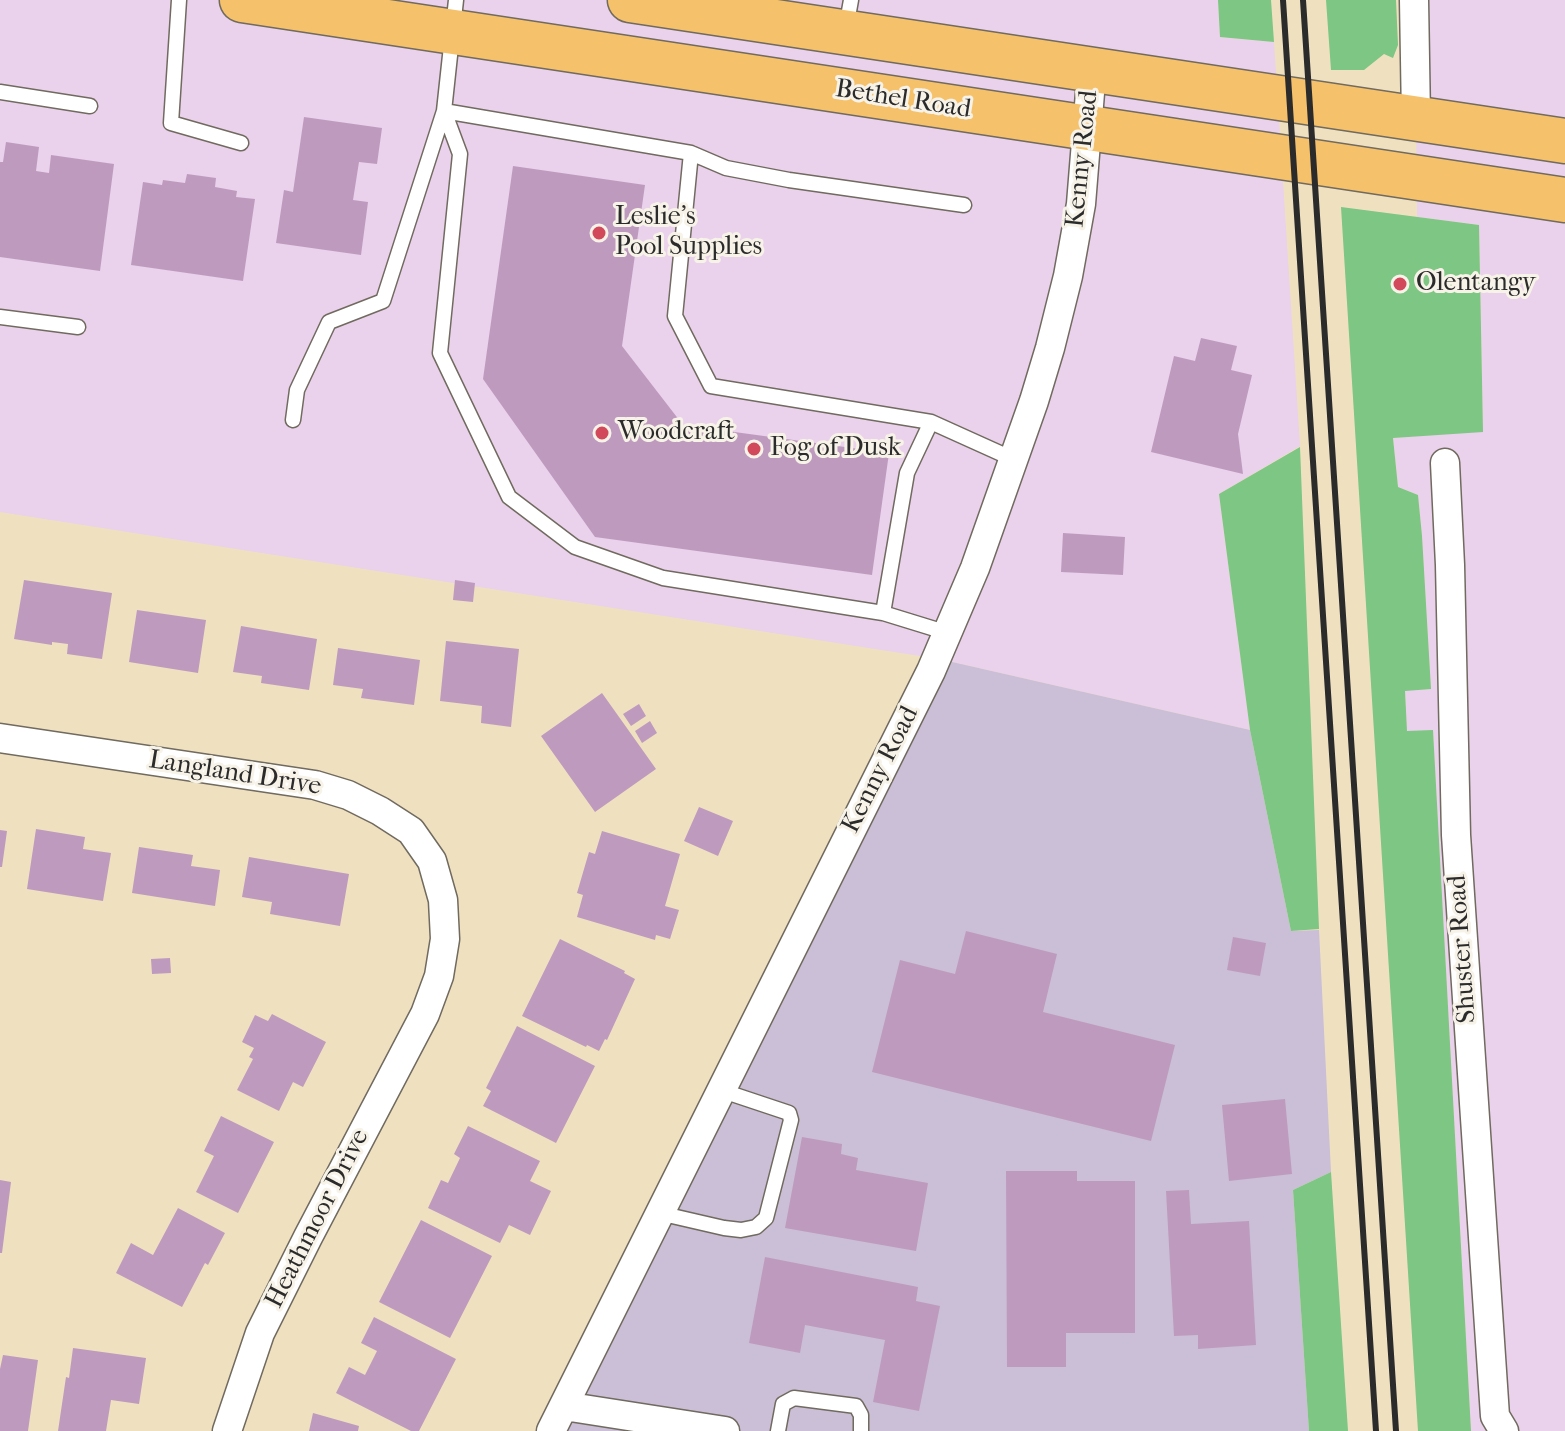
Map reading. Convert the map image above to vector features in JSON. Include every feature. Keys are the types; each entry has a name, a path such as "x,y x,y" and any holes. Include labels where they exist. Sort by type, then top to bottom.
{"main road":[{"name":"Bethel Road","path":"242,0 378,15 454,16 1008,117 1565,200"},
{"path":"630,0 848,16 1092,68 1565,141"},
{"path":"1413,178 1520,164 1565,171"}],"street":[{"path":"1414,0 1416,118"},
{"name":"Kenny Road","path":"551,1431 931,671 975,568 1050,348 1068,276 1081,204 1092,68"},
{"name":"Shuster Road","path":"1445,463 1456,835 1495,1416 1504,1431"},
{"name":"Langland Drive","path":"0,738 315,785 348,795 411,831 432,861 443,900 445,939 439,976 425,1014"},
{"name":"Heathmoor Drive","path":"227,1431 260,1333 425,1014"},
{"path":"564,1406 725,1431"}],"lane":[{"path":"179,0 171,123 241,143"},
{"path":"293,420 297,390 329,322 383,301 444,111 454,16"},
{"path":"0,92 90,106"},
{"path":"444,111 691,153 726,168 789,180 964,205"},
{"path":"444,111 460,154 440,353 509,497 575,547 663,578 883,613 948,633"},
{"path":"691,153 675,316 711,386 931,422 1013,459"},
{"path":"0,317 78,327"},
{"path":"883,613 907,473 931,422"},
{"path":"659,1213 741,1230 756,1227 766,1218 791,1120 789,1113 720,1090"},
{"path":"778,1431 783,1404 794,1398 856,1406 861,1415 861,1431"}],"shaded area":[{"path":"0,0 1218,0 1220,37 1274,42 1300,446 1219,494 1250,730 939,659 0,512"},
{"path":"1415,0 1565,0 1565,1431 1471,1431 1433,731 1407,731 1405,690 1431,689 1422,536 1418,495 1398,487 1393,438 1483,431 1479,225 1417,217"},
{"path":"939,659 1250,730 1291,931 1319,930 1331,1172 1293,1190 1309,1431 553,1431"}],"green space":[{"path":"1218,0 1271,0 1274,42 1220,37"},
{"path":"1326,0 1396,0 1398,45 1393,58 1384,54 1364,70 1331,70"},
{"path":"1341,207 1479,225 1483,432 1393,438 1398,487 1418,495 1422,536 1431,689 1405,691 1407,731 1433,730 1471,1431 1418,1431"},
{"path":"1300,447 1319,929 1291,931 1250,730 1219,494"},
{"path":"1331,1172 1348,1431 1309,1431 1293,1190"}],"building":[{"path":"304,117 382,128 377,164 359,162 353,200 368,202 361,255 276,243 284,190 293,192"},
{"path":"6,142 39,147 36,171 49,173 51,155 114,164 100,271 0,257 0,162 3,162"},
{"path":"513,166 645,185 622,346 683,425 889,453 872,575 595,537 483,379"},
{"path":"187,174 216,178 215,187 237,191 236,197 255,199 243,281 131,265 143,182 162,185 163,180 185,183"},
{"path":"1201,338 1237,346 1231,370 1252,375 1238,434 1243,474 1151,452 1174,356 1195,361"},
{"path":"1063,533 1125,537 1123,575 1061,572"},
{"path":"24,580 112,593 102,659 67,654 68,644 52,642 52,645 14,639"},
{"path":"455,580 475,583 473,602 453,600"},
{"path":"137,610 206,620 198,673 129,662"},
{"path":"241,626 317,639 309,690 261,683 262,676 233,672"},
{"path":"446,641 519,649 511,727 481,723 482,706 440,701"},
{"path":"338,648 420,660 414,705 361,698 363,689 333,685"},
{"path":"602,693 656,769 595,812 541,736"},
{"path":"639,704 646,716 631,726 623,714"},
{"path":"650,721 657,733 642,743 635,731"},
{"path":"699,807 733,821 718,856 684,841"},
{"path":"36,829 85,837 83,849 111,853 103,901 27,889"},
{"path":"0,830 7,831 2,867 0,867"},
{"path":"602,831 680,854 665,906 679,910 670,939 656,935 655,940 577,917 583,895 577,893 589,852 595,854"},
{"path":"139,847 193,855 191,866 220,870 215,906 132,893"},
{"path":"249,857 349,874 340,926 270,914 272,902 242,897"},
{"path":"966,931 1057,954 1043,1012 1175,1045 1151,1141 872,1072 900,960 955,974"},
{"path":"1233,937 1266,943 1260,976 1227,970"},
{"path":"560,939 635,979 599,1051 522,1016"},
{"path":"170,958 171,973 152,974 151,959"},
{"path":"272,1014 326,1042 303,1087 293,1082 279,1111 237,1090 253,1059 249,1057 254,1048 242,1042 255,1015 268,1021"},
{"path":"517,1026 595,1066 556,1143 483,1106 491,1091 486,1088"},
{"path":"1285,1099 1292,1174 1229,1181 1222,1105"},
{"path":"221,1116 274,1142 238,1213 196,1192 214,1156 204,1151"},
{"path":"468,1126 540,1161 530,1181 551,1191 530,1235 509,1225 500,1243 428,1208 441,1180 448,1183 460,1158 454,1154"},
{"path":"802,1137 842,1144 841,1154 858,1158 856,1170 928,1183 916,1251 785,1228"},
{"path":"1006,1171 1077,1171 1077,1181 1135,1181 1135,1333 1066,1333 1066,1367 1007,1367"},
{"path":"0,1180 11,1182 2,1253 0,1253"},
{"path":"1189,1190 1191,1224 1249,1221 1256,1345 1198,1349 1198,1335 1174,1336 1166,1191"},
{"path":"178,1208 225,1233 182,1307 116,1273 131,1243 153,1255"},
{"path":"421,1220 492,1256 450,1338 379,1302"},
{"path":"765,1257 918,1287 916,1301 940,1306 919,1411 873,1402 885,1340 805,1325 800,1353 749,1343"},
{"path":"374,1317 456,1359 419,1431 411,1431 336,1393 349,1367 365,1375 377,1351 361,1343"},
{"path":"73,1348 146,1358 139,1404 111,1400 106,1431 58,1431"},
{"path":"3,1355 38,1360 28,1431 0,1431 0,1369"},
{"path":"313,1413 359,1426 358,1431 309,1431"}],"railway":[{"path":"1283,0 1376,1431"},
{"path":"1303,0 1396,1431"}],"place":[{"name":"Leslie's Pool Supplies","path":"599,233"},
{"name":"Olentangy","path":"1400,284"},
{"name":"Woodcraft","path":"602,433"},
{"name":"Fog of Dusk","path":"754,449"}]}
